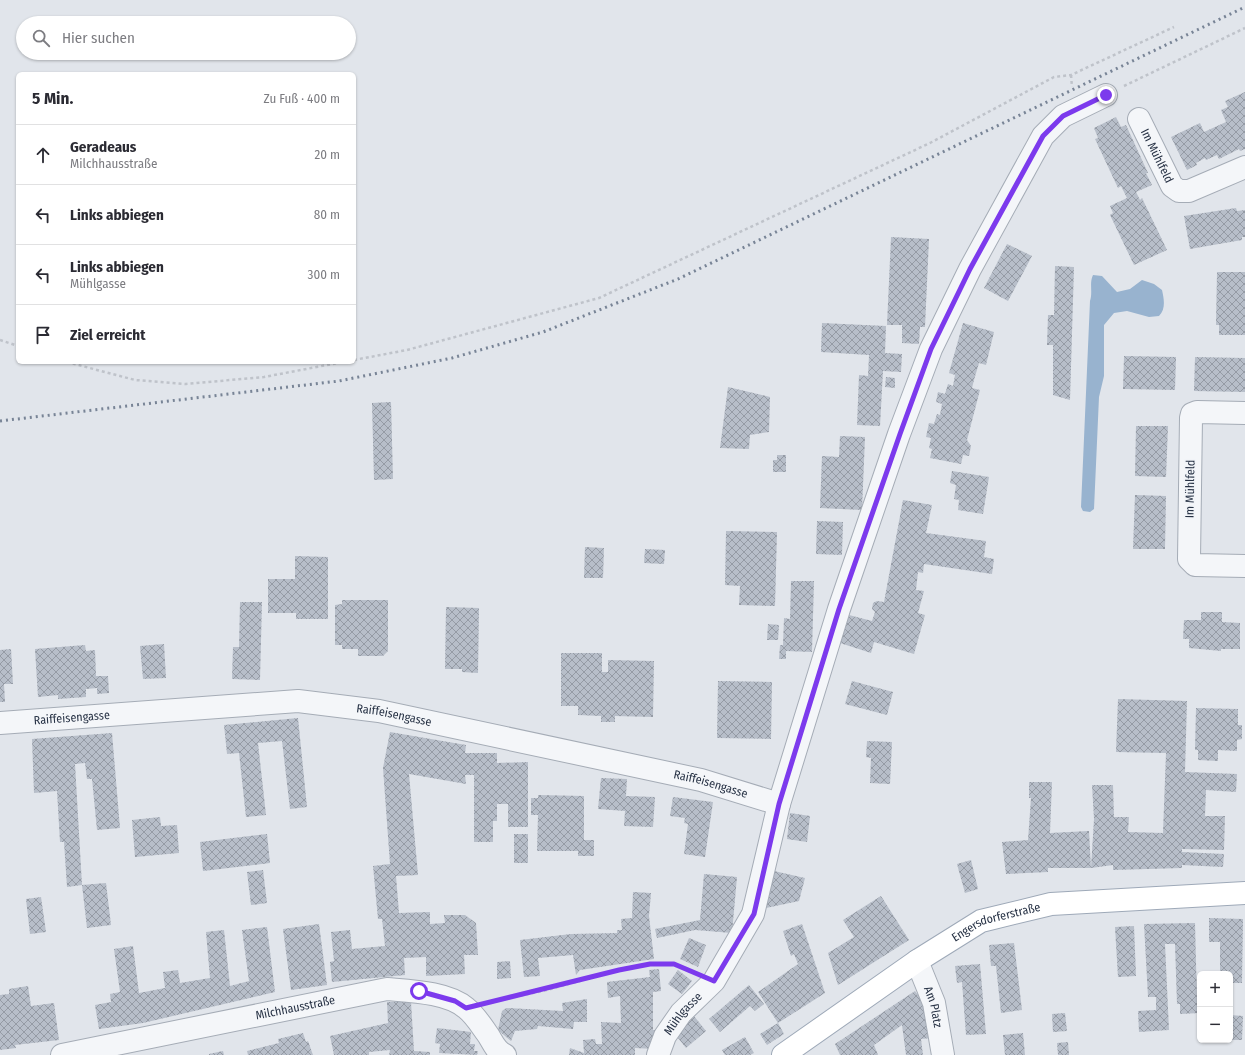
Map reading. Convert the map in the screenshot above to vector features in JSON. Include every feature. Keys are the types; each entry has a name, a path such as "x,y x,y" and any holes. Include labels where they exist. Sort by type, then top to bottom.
{"main road":[{"name":"Engersdorferstraße","path":"783,1055 917,961 981,921 1051,904 1245,893"}],"street":[{"name":"Mühlgasse","path":"658,1055 665,1036 681,1014 714,981 754,914 779,804 839,609 931,349 970,269 1043,136 1063,116 1106,95"},
{"name":"Im Mühlfeld","path":"1139,119 1172,186 1179,191 1189,191 1245,167"},
{"name":"Im Mühlfeld","path":"1245,413 1197,412 1192,414 1189,559 1195,565 1245,566"},
{"name":"Raiffeisengasse","path":"0,723 298,701 386,713 701,780 779,804"},
{"name":"Am Platz","path":"917,961 934,1003 943,1055"},
{"name":"Milchhausstraße","path":"62,1055 387,989 419,991 455,1001 466,1008 486,1032 500,1054"}],"path":[{"path":"356,360 422,346 599,298 930,143 1054,77 1071,75 1174,26"},
{"path":"1106,95 1245,28"},
{"path":"0,340 16,345"},
{"path":"75,364 135,380 186,384 264,377 332,364"},
{"path":"466,1008 619,970 650,964 674,964 714,981"}],"water":[{"path":"1093,275 1102,276 1117,292 1130,289 1142,280 1154,284 1162,290 1164,304 1163,310 1159,316 1149,317 1127,311 1114,313 1104,325 1104,376 1099,397 1094,509 1090,512 1083,511 1081,507 1091,281"}],"building":[{"path":"1245,92 1245,149 1240,151 1239,149 1219,159 1217,155 1206,160 1205,158 1196,163 1197,165 1187,170 1171,137 1200,123 1204,132 1226,122 1221,110 1228,107 1225,101"},
{"path":"1116,117 1121,127 1126,125 1148,173 1146,173 1152,185 1136,192 1140,200 1142,198 1167,250 1134,265 1110,215 1113,213 1110,206 1127,198 1121,186 1118,188 1095,139 1098,138 1094,128"},
{"path":"1236,208 1237,211 1245,210 1245,237 1242,237 1242,240 1190,249 1184,216"},
{"path":"891,237 929,239 925,327 920,327 919,344 902,343 902,325 887,325"},
{"path":"1007,244 1032,256 1008,301 984,288"},
{"path":"1055,266 1074,267 1070,400 1053,395 1053,345 1047,345 1048,315 1054,315"},
{"path":"1217,272 1245,272 1245,335 1219,335 1219,325 1216,325"},
{"path":"822,323 886,326 885,353 902,354 901,372 883,371 880,426 857,425 859,375 868,376 869,355 821,352"},
{"path":"963,323 994,332 986,365 979,363 972,388 980,390 967,440 971,446 969,456 963,455 961,464 930,458 932,449 929,448 931,438 926,437 929,423 934,424 937,414 940,415 942,404 936,402 938,392 945,394 948,384 953,386 955,375 949,373"},
{"path":"1124,356 1176,357 1175,390 1123,389"},
{"path":"1195,357 1245,358 1245,392 1194,391"},
{"path":"886,377 895,378 895,388 885,387"},
{"path":"728,387 770,397 769,432 750,435 749,449 720,448"},
{"path":"391,402 393,479 374,480 372,403"},
{"path":"1136,426 1168,426 1166,477 1135,476"},
{"path":"840,436 865,437 862,510 820,508 822,456 839,457"},
{"path":"777,455 786,455 786,472 773,472 773,460 777,460"},
{"path":"952,471 989,477 983,514 958,510 959,500 954,499 956,485 950,483"},
{"path":"1135,495 1166,496 1165,549 1133,549"},
{"path":"903,500 932,505 926,533 986,541 984,557 994,559 992,574 924,564 923,573 918,572 916,590 924,591 918,613 925,615 914,654 874,642 871,653 840,643 849,615 872,621 875,612 872,609 873,603 877,601 884,602"},
{"path":"817,521 843,522 842,555 816,554"},
{"path":"726,531 777,532 775,606 739,605 740,586 725,585"},
{"path":"585,547 604,548 603,578 584,578"},
{"path":"645,549 665,550 664,564 644,563"},
{"path":"295,556 328,557 328,619 296,619 296,613 268,613 268,579 295,579"},
{"path":"791,581 814,581 812,652 786,651 786,659 779,659 780,645 783,645 784,618 790,619"},
{"path":"342,600 388,600 388,651 383,656 358,656 358,649 342,649 342,645 335,645 335,605 342,604"},
{"path":"240,602 262,602 260,680 232,679 233,647 239,647"},
{"path":"446,607 479,608 478,673 462,672 462,669 445,669"},
{"path":"1201,612 1222,612 1222,622 1240,623 1240,649 1221,649 1221,651 1189,648 1189,639 1183,639 1184,620 1201,620"},
{"path":"768,624 779,625 778,640 767,640"},
{"path":"164,644 166,678 143,679 140,646"},
{"path":"85,645 86,651 95,650 96,676 108,676 109,693 97,694 97,688 86,689 86,697 58,699 58,695 38,697 35,649"},
{"path":"11,649 13,684 4,684 5,702 0,702 0,650"},
{"path":"561,653 602,653 602,672 608,672 608,660 654,661 653,717 615,716 615,722 601,722 601,716 578,715 578,706 561,706"},
{"path":"718,681 772,682 771,739 717,738"},
{"path":"852,681 893,692 887,715 845,704"},
{"path":"1118,699 1187,701 1185,772 1237,774 1236,792 1206,790 1205,816 1225,816 1224,850 1182,849 1182,852 1224,854 1223,867 1182,865 1182,868 1113,870 1113,865 1091,868 1094,819 1092,785 1113,785 1114,817 1129,817 1128,832 1163,833 1166,753 1116,752"},
{"path":"1196,708 1238,709 1238,725 1242,725 1242,739 1237,740 1237,751 1218,750 1218,761 1198,760 1198,750 1195,750"},
{"path":"298,718 307,807 290,809 282,741 258,743 266,815 246,817 239,753 227,754 224,725"},
{"path":"390,732 466,745 465,753 497,753 497,763 528,762 528,827 508,827 508,804 497,804 497,821 493,821 493,842 474,842 474,775 465,775 466,784 409,774 418,875 396,876 399,913 430,912 430,924 445,923 444,915 465,915 476,923 478,955 464,955 465,974 426,976 426,957 404,958 405,975 332,982 330,962 334,961 331,932 350,930 352,949 385,946 382,919 378,919 373,866 390,864 383,768"},
{"path":"112,733 120,828 97,830 92,779 87,779 85,763 75,764 82,885 67,887 64,842 60,842 57,791 34,793 32,739"},
{"path":"867,741 892,742 890,784 870,783 871,758 866,757"},
{"path":"601,778 627,779 626,796 655,797 653,827 624,826 625,811 598,809"},
{"path":"1029,782 1052,782 1050,833 1089,831 1091,868 1048,868 1048,872 1006,874 1002,842 1028,840 1031,798 1029,798"},
{"path":"538,795 584,796 584,840 594,840 594,856 578,856 578,851 537,851 538,815 531,815 531,798 538,798"},
{"path":"673,797 713,802 705,857 684,854 688,824 684,823 685,818 670,816"},
{"path":"790,813 810,816 807,842 787,839"},
{"path":"160,817 161,826 177,825 179,853 135,857 132,820"},
{"path":"267,834 270,863 203,871 200,842"},
{"path":"514,834 528,834 528,863 514,863"},
{"path":"971,860 978,889 965,893 957,864"},
{"path":"263,870 267,903 251,905 247,872"},
{"path":"774,871 805,878 799,901 766,908"},
{"path":"704,874 737,877 732,933 695,930 657,938 655,929 700,920"},
{"path":"106,883 111,925 87,928 82,885"},
{"path":"633,892 651,893 649,916 654,959 580,970 576,975 573,955 538,958 540,976 524,977 520,940 571,934 617,933 617,930 622,930 621,919 632,918"},
{"path":"881,896 909,940 838,985 828,953 854,937 843,920"},
{"path":"41,897 46,932 30,934 26,899"},
{"path":"1209,918 1243,919 1242,983 1233,983 1233,971 1220,971 1220,942 1209,942"},
{"path":"1195,923 1197,1013 1180,1014 1180,1004 1177,1004 1175,944 1165,944 1169,1030 1139,1032 1138,1011 1156,1010 1156,997 1148,997 1144,924"},
{"path":"319,924 327,985 291,990 283,929"},
{"path":"802,924 825,993 778,1023 758,992 798,964 794,954 791,956 783,931"},
{"path":"1134,926 1136,976 1118,977 1115,927"},
{"path":"267,927 275,992 143,1023 99,1029 95,1005 111,1002 110,994 120,992 114,949 133,946 139,993 165,988 163,972 178,970 180,983 210,978 206,932 224,930 230,986 249,981 242,930"},
{"path":"689,938 706,945 698,967 680,959"},
{"path":"1014,943 1022,1010 1001,1013 996,966 991,966 989,945"},
{"path":"510,961 511,978 497,979 497,962"},
{"path":"980,964 986,1034 966,1035 962,982 957,983 955,966"},
{"path":"659,969 661,991 653,992 653,1030 660,1030 655,1049 635,1048 635,1055 569,1055 570,1048 584,1053 583,1040 595,1039 596,1044 602,1044 601,1022 621,1023 620,996 608,998 607,982 650,977 649,970"},
{"path":"678,970 692,981 682,994 668,984"},
{"path":"749,985 764,1004 755,1011 750,1006 720,1032 709,1019"},
{"path":"28,986 31,1006 54,1003 59,1040 15,1045 16,1048 0,1050 0,995 9,994 9,989"},
{"path":"915,991 928,1009 932,1038 921,1039 923,1055 906,1055 902,1025 874,1045 878,1055 840,1055 835,1044"},
{"path":"587,999 587,1022 574,1022 573,1029 538,1026 537,1029 515,1031 511,1041 498,1030 502,1011 506,1008 563,1011 562,1003"},
{"path":"387,1002 411,1002 414,1051 430,1052 430,1055 389,1055 390,1050 369,1052 369,1055 334,1055 330,1036 388,1023"},
{"path":"1065,1013 1067,1031 1053,1032 1052,1014"},
{"path":"1233,1015 1243,1016 1242,1040 1233,1040"},
{"path":"694,1016 706,1031 686,1048 674,1033"},
{"path":"778,1023 784,1034 767,1045 760,1034"},
{"path":"437,1028 471,1032 470,1044 475,1044 474,1051 478,1051 477,1055 439,1053 440,1044 435,1043"},
{"path":"303,1033 306,1042 308,1041 313,1055 248,1055 247,1051 279,1043 278,1039"},
{"path":"1023,1033 1025,1055 1005,1055 1003,1035"},
{"path":"745,1037 754,1053 750,1055 725,1055 722,1050"},
{"path":"1068,1042 1069,1055 1058,1055 1057,1043"},
{"path":"223,1051 224,1055 209,1055 209,1054"}],"railway":[{"path":"0,421 339,381 452,358 543,332 678,279 1245,7"}],"route":[{"path":"419,991 455,1001 466,1008 547,990 619,970 663,963 674,964 714,981 754,914 779,804 839,609 931,349 970,269 1043,136 1063,116 1106,95"}]}
